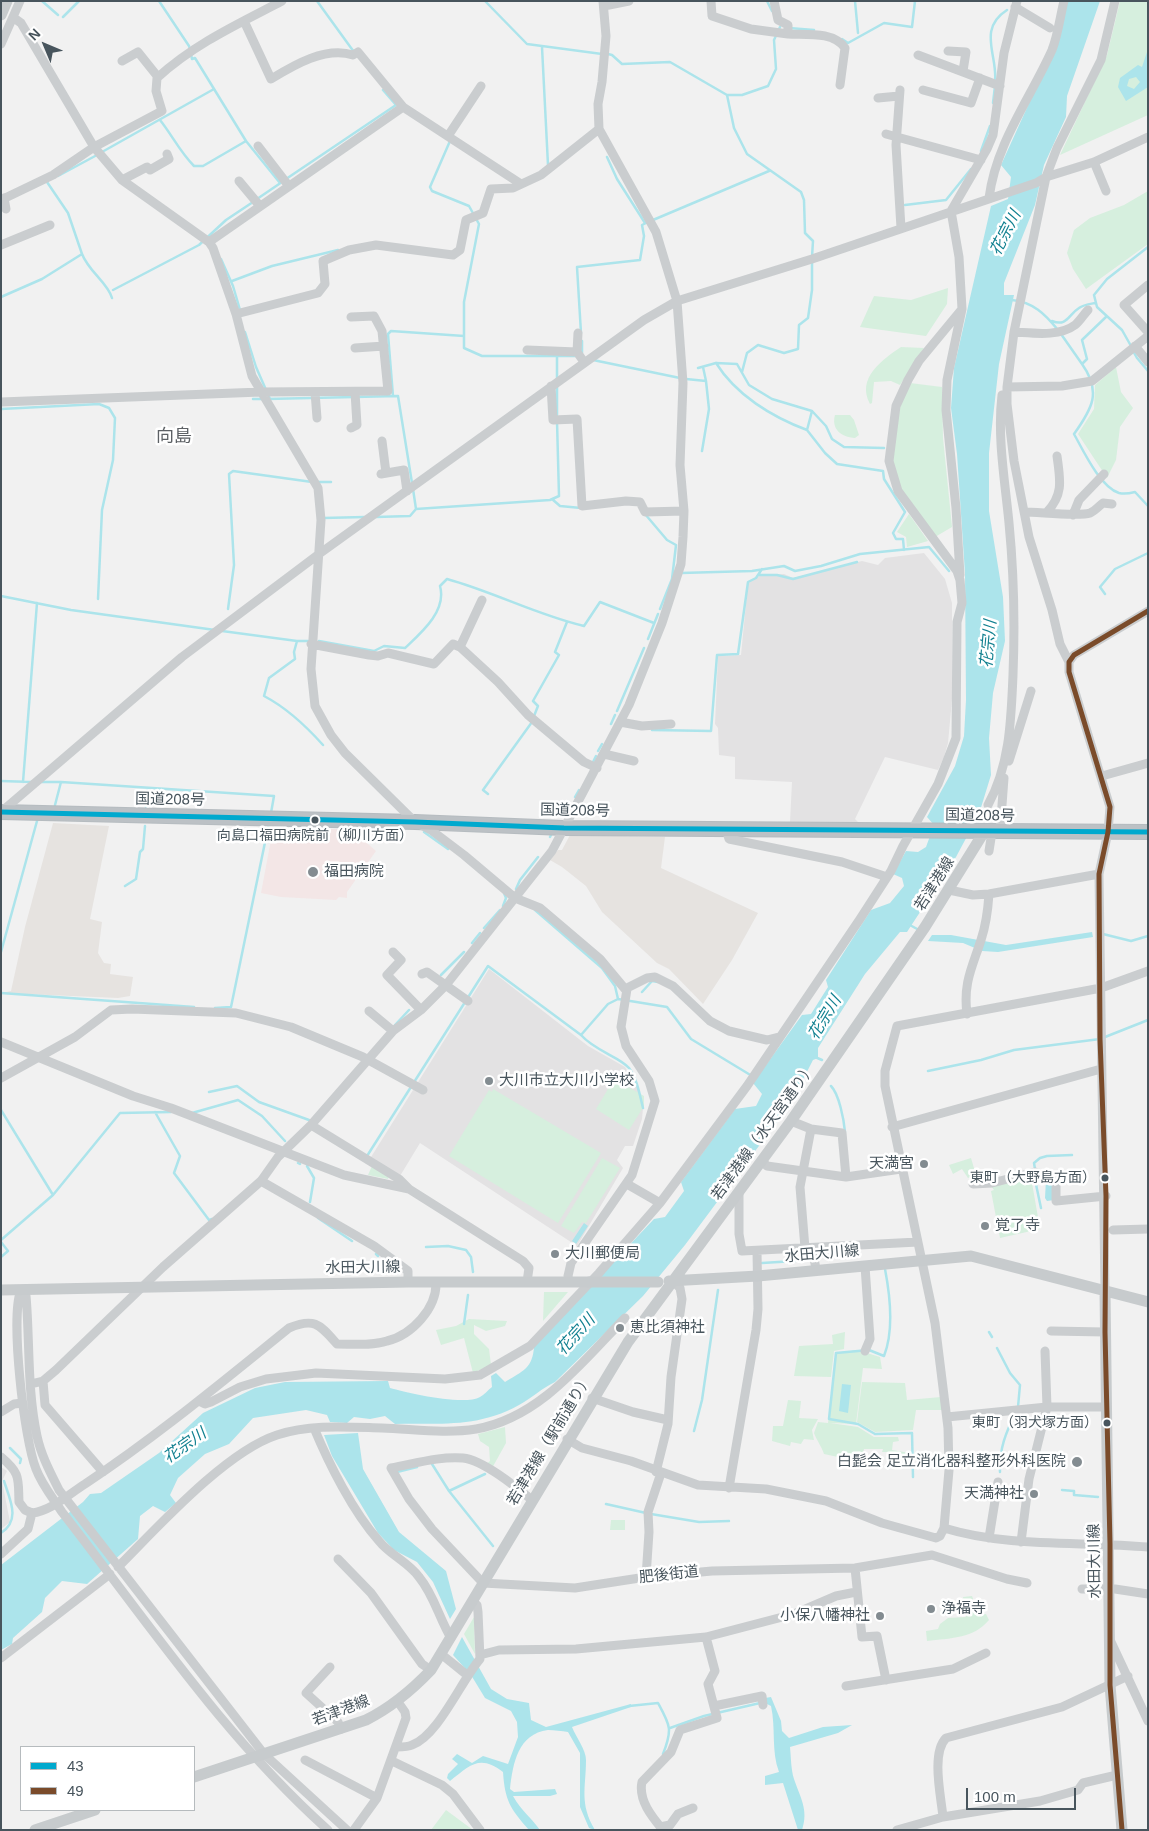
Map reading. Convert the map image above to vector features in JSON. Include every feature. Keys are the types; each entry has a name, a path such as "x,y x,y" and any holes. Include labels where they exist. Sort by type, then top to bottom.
{"highway":[{"name":"国道208号","path":"1,812 415,822 564,828 1148,832"}],"main road":[{"path":"1,15 7,1"},
{"name":"若津港線","path":"910,950 949,890 992,832"},
{"name":"若津港線（水天宮通り）","path":"673,1281 763,1162 910,950"},
{"name":"水田大川線","path":"1,1296 141,1286 408,1282 658,1282 758,1276 816,1269 971,1256 1148,1302"},
{"name":"若津港線（駅前通り）","path":"461,1621 592,1398 628,1342 673,1281"},
{"name":"水田大川線","path":"1,1290 22,1294"},
{"name":"水田大川線","path":"1106,1291 1110,1685 1122,1830"},
{"name":"若津港線","path":"195,1777 366,1720 398,1702 431,1670 461,1621"},
{"path":"35,1830 92,1811"}],"street":[{"path":"1,44 20,1"},
{"path":"6,209 2,199 69,170 97,150 162,111 156,91 158,77 206,40 282,1"},
{"path":"31,1384 43,1381 141,1286 261,1181 284,1151 311,1125 391,1029 421,1010 446,985 552,851 620,722 662,623 679,572 684,511 680,465 683,379 677,301 656,232 600,130 598,104 606,36 604,4 629,1"},
{"path":"711,1 712,16 751,29 788,34 822,35 841,42 845,48 840,85"},
{"path":"774,1 778,20 788,25 788,34"},
{"path":"990,198 992,175 1002,148 1053,48 1064,1"},
{"path":"1106,1291 1106,1196 1101,1069 1099,874 1108,832 1110,807 1070,672 1069,662 1060,644 1052,610 1029,537 1014,461 1007,404 1007,387 1011,346 1046,177 1057,148 1101,60 1116,1"},
{"path":"199,1401 205,1404 240,1387 266,1379 316,1373 445,1379 480,1375 530,1346 599,1273 660,1203 752,1077 836,956 887,876 938,784 956,738 957,622 962,603 956,508 946,410 948,380 962,309 959,257 951,211 977,159 993,135 996,85 1016,4 1050,28"},
{"path":"14,18 21,24 97,150 122,180 208,240 239,313 248,365 318,488 321,518 320,554 311,669 315,706 331,735 345,753 415,822 431,830 464,855 515,898 540,908 600,959 626,989 621,1026 626,1046 649,1081 655,1101 639,1158 627,1184 571,1263 568,1276 569,1281"},
{"path":"244,22 271,79 292,66 327,54 343,52 353,55 358,52 402,108 519,182"},
{"path":"948,51 966,52 963,71"},
{"path":"122,61 128,55 138,52 158,77"},
{"path":"918,55 996,85"},
{"path":"923,90 971,103 980,78"},
{"path":"448,136 481,86"},
{"path":"878,98 900,93 896,137 901,228"},
{"path":"208,240 256,202 288,185 402,108"},
{"path":"239,313 318,293 325,284 323,261 349,250 376,245 453,256 460,250 466,220 483,213 491,189 513,188 519,182 541,175 600,130"},
{"path":"886,134 977,159"},
{"path":"1,812 182,657 551,386 583,357 644,320 677,301 901,228 1094,162 1148,137"},
{"path":"258,146 288,185"},
{"path":"122,180 147,167 150,170 169,159 168,154"},
{"path":"1094,162 1106,191"},
{"path":"239,181 256,202"},
{"path":"1,245 50,225"},
{"path":"1007,387 1062,386 1092,381 1148,334 1124,305 1148,285"},
{"path":"960,580 957,571 898,492 889,461 896,406 908,380 919,361 962,309"},
{"path":"1014,332 1045,334 1061,330 1075,325 1088,310"},
{"path":"1,402 30,396 315,396 388,392 382,331 374,316 351,317"},
{"path":"578,333 583,357"},
{"path":"355,348 384,346"},
{"path":"989,851 1004,775 1011,722 1014,567 1000,411 1008,350 1011,346"},
{"path":"1132,348 1148,362"},
{"path":"527,350 583,357"},
{"path":"551,386 553,420 577,419 582,506 626,501 640,502 645,512 684,511"},
{"path":"351,428 357,425 355,395"},
{"path":"315,396 317,418"},
{"path":"382,441 383,474 404,470 411,488"},
{"path":"1046,512 1057,501 1056,456"},
{"path":"1073,515 1079,500 1101,476"},
{"path":"1024,512 1073,515 1092,513 1102,503 1112,504"},
{"path":"460,647 482,600"},
{"path":"1069,662 1074,654 1148,610"},
{"path":"312,642 369,655 378,656 388,653 434,664 453,644 460,647 498,682 528,715 584,762 597,768"},
{"path":"988,805 1004,775 1031,691"},
{"path":"620,722 642,726 671,724"},
{"path":"604,754 634,761"},
{"path":"1102,776 1148,763"},
{"path":"726,829 729,839 842,862 887,876"},
{"path":"949,890 973,895 989,894 1099,874"},
{"path":"967,1014 965,998 966,978 981,940 989,894"},
{"path":"393,952 400,960 387,975 421,1010"},
{"path":"1027,1583 1007,1579 932,1555 936,1538 940,1536 944,1528 949,1470 947,1417 935,1323 923,1260 892,1127 884,1086 885,1071 897,1026 1101,988 1148,971"},
{"path":"422,974 428,972 466,999"},
{"path":"626,989 647,978 655,977 673,986 710,1020 729,1030 767,1040 779,1037"},
{"path":"1,1078 75,1037 111,1010 132,1009 236,1013 291,1027 365,1058 423,1090"},
{"path":"369,1011 391,1029"},
{"path":"1,1042 133,1096 344,1175 409,1189"},
{"path":"892,1127 1101,1069"},
{"path":"791,1122 811,1129 842,1133 846,1177"},
{"path":"311,1125 400,1179 409,1189 523,1261 529,1268 527,1282"},
{"path":"811,1129 800,1187 808,1248 816,1269"},
{"path":"763,1162 767,1166 846,1177 901,1169"},
{"path":"973,1184 1015,1178 1035,1172 1056,1179 1056,1201 1106,1196"},
{"path":"261,1181 374,1246 408,1271 408,1282"},
{"path":"627,1184 660,1203"},
{"path":"739,1194 739,1234 742,1251 918,1242"},
{"path":"1113,1230 1148,1228"},
{"path":"729,1488 756,1330 757,1251"},
{"path":"865,1266 870,1339 865,1352"},
{"path":"646,1577 650,1532 648,1513 668,1420 671,1377 682,1299 680,1288 673,1281"},
{"path":"1,1457 12,1467 19,1481 19,1502 25,1510 32,1514 44,1511 103,1472 199,1401 289,1328 299,1324 314,1322 320,1325 337,1344 372,1343 398,1337 408,1331 433,1304 436,1282"},
{"path":"22,1294 37,1437 62,1512 240,1742 259,1755 346,1830"},
{"path":"22,1294 17,1307 22,1403 36,1469 59,1500 70,1506 117,1566 259,1755 328,1830"},
{"path":"117,1566 197,1489 227,1464 250,1448 275,1435 314,1428 449,1430 476,1429 496,1424 517,1414 556,1389 625,1318"},
{"path":"1050,1331 1105,1332"},
{"path":"1021,1542 1029,1479 1047,1407 1045,1351"},
{"path":"43,1381 45,1404 103,1472"},
{"path":"592,1398 633,1412 668,1420"},
{"path":"1,1412 14,1404 22,1403"},
{"path":"947,1417 1047,1407 1107,1407"},
{"path":"314,1428 326,1456 366,1525 387,1550 418,1576 432,1596 453,1635"},
{"path":"567,1439 582,1448 631,1461 658,1473 698,1485 766,1489 826,1501 882,1523 936,1538"},
{"path":"483,1583 432,1529 409,1499 391,1468 433,1460 463,1458 479,1462 532,1500"},
{"path":"989,1538 998,1482"},
{"path":"1,1554 28,1529 32,1514"},
{"path":"944,1528 989,1538 1021,1542 1110,1544 1148,1547"},
{"name":"肥後街道","path":"483,1583 575,1588 646,1577 712,1571 856,1568 932,1555"},
{"path":"338,1559 370,1593 422,1664 431,1670"},
{"path":"856,1568 856,1592 862,1637 877,1636 886,1680"},
{"path":"1,1658 109,1573"},
{"path":"1082,1589 1148,1594"},
{"path":"397,1747 413,1745 437,1725 480,1657 499,1650 576,1649 706,1636 794,1614 836,1596 856,1592"},
{"path":"473,1602 477,1605 478,1612 480,1657"},
{"path":"693,1808 678,1814 670,1825 662,1828 650,1816 642,1795 642,1782 671,1752 680,1730 717,1718 708,1684 715,1671 706,1636"},
{"path":"1111,1641 1148,1721"},
{"path":"846,1686 952,1669 986,1653"},
{"path":"441,1654 467,1675"},
{"path":"330,1667 306,1693 338,1722 341,1729"},
{"path":"942,1817 938,1755 940,1744 946,1738 1062,1707 1128,1676"},
{"path":"715,1710 751,1697 762,1696 763,1703"},
{"path":"354,1830 377,1798 397,1747 406,1718 405,1712 398,1702"},
{"path":"305,1760 377,1798"},
{"path":"392,1761 442,1785 453,1794 480,1830"},
{"path":"897,1830 942,1817 1040,1802 1078,1790 1083,1783 1117,1775"}],"shaded area":[{"path":"924,553 945,579 952,603 952,699 948,743 938,770 885,757 855,819 860,824 790,822 792,782 735,779 735,757 719,755 718,728 715,724 718,656 741,655 748,583 761,575 784,574 793,578 862,561 878,565 885,558"},
{"path":"53,823 109,826 90,919 102,922 98,953 104,963 111,964 110,974 133,977 130,996 118,998 1,993 11,991 25,927"},
{"name":"福田病院","path":"273,829 351,829 376,851 347,892 347,898 339,897 336,900 281,897 261,893"},
{"path":"570,835 665,837 661,868 758,913 732,960 703,1004 669,969 657,963 602,912 586,886 550,860 558,850 562,850"},
{"path":"489,969 588,1046 625,1067 638,1089 643,1108 642,1119 633,1146 625,1146 617,1160 623,1168 577,1246 420,1143 400,1176 371,1157"},
{"path":"1,1467 7,1471 2,1481 10,1522 1,1529"}],"green space":[{"path":"1120,1 1148,1 1148,115 1060,155 1107,55"},
{"path":"1148,191 1148,244 1086,289 1073,269 1067,253 1074,230 1090,218 1124,205"},
{"path":"948,288 947,304 926,336 860,327 874,296 911,300"},
{"path":"901,347 924,348 900,385 891,381 874,382 872,403 870,404 866,386 869,378 879,364"},
{"path":"1116,367 1121,392 1133,408 1120,427 1116,460 1107,478 1078,434 1094,409 1095,385"},
{"path":"910,383 942,387 943,438 952,527 935,537 907,500 895,477 893,464 894,434 901,405"},
{"path":"835,415 850,415 854,420 859,435 855,438 841,434 834,424"},
{"path":"909,514 928,541 907,547 906,537 897,532"},
{"path":"614,1079 644,1096 644,1106 629,1130 596,1109"},
{"path":"493,1089 601,1153 558,1223 449,1156 489,1090 492,1092"},
{"path":"602,1158 620,1168 586,1223 582,1222 574,1233 561,1226"},
{"path":"971,1158 976,1175 968,1178 962,1169 953,1174 949,1165"},
{"path":"372,1166 389,1176 388,1179 368,1175"},
{"path":"1031,1177 1040,1229 1000,1238 991,1191 994,1190 991,1186"},
{"path":"544,1292 568,1292 543,1321"},
{"path":"469,1319 507,1321 505,1326 486,1331 474,1325 474,1334 489,1349 491,1365 473,1373 464,1338 441,1345 436,1330 456,1326"},
{"path":"845,1332 844,1349 834,1351 831,1377 794,1376 799,1346 833,1344 832,1335"},
{"path":"857,1350 880,1357 882,1369 863,1368 856,1424 830,1423 858,1427 874,1437 898,1437 899,1441 893,1442 892,1450 910,1453 909,1459 888,1458 887,1452 882,1452 883,1449 864,1449 861,1462 824,1454 815,1436 814,1433 818,1422 828,1423 836,1353"},
{"path":"862,1382 905,1383 907,1400 941,1397 943,1410 916,1410 913,1430 875,1432 857,1422"},
{"path":"788,1400 801,1401 799,1418 818,1419 812,1430 814,1440 804,1439 801,1444 791,1442 790,1446 772,1441 773,1426 783,1426"},
{"path":"505,1427 506,1443 491,1470 485,1465 490,1461 489,1447 480,1441 478,1434"},
{"path":"611,1520 625,1520 625,1530 610,1530"},
{"path":"972,1596 979,1615 986,1614 989,1620 983,1626 976,1631 961,1636 927,1641 926,1631 938,1629 940,1624 948,1618 966,1617 963,1597"},
{"path":"474,1617 475,1654 464,1634"},
{"path":"446,1810 473,1830 431,1830"}],"water":[{"name":"花宗川","path":"1067,1 1100,1 1067,96 1066,117 1044,165 1035,205 1004,283 1004,295 1014,295 999,364 989,453 989,511 1003,597 1005,641 993,693 989,738 991,775 979,814 956,857 907,932 900,932 865,974 818,1048 818,1058 813,1060 791,1103 685,1245 643,1296 555,1382 524,1402 504,1412 489,1418 458,1423 395,1424 385,1416 370,1419 354,1417 347,1423 330,1422 327,1415 306,1410 253,1418 229,1444 205,1454 178,1478 170,1495 176,1503 165,1512 153,1506 140,1516 138,1539 87,1584 62,1581 45,1598 42,1612 13,1638 12,1644 1,1650 1,1565 83,1502 90,1494 101,1493 159,1453 203,1413 255,1388 285,1382 388,1381 390,1388 409,1393 436,1398 472,1399 482,1396 492,1387 491,1376 496,1373 505,1382 522,1372 532,1359 534,1346 654,1219 665,1217 684,1191 681,1182 735,1109 756,1106 762,1094 753,1083 802,1015 811,1014 828,987 826,980 871,910 890,903 904,886 902,878 893,874 906,851 918,852 926,847 934,825 927,817 955,766 964,736 966,700 965,573 957,454 951,408 954,368 991,206 1008,199 1011,177 1001,165 1055,46"},
{"path":"1148,49 1148,87 1126,101 1118,87 1120,78 1138,65 1142,67","holes":["1136,77 1140,82 1134,89 1127,86 1129,79"]},
{"path":"1092,932 1093,937 998,952 982,951 963,943 928,941 932,935 951,935 1006,945"},
{"path":"1046,1179 1053,1180 1054,1200 1047,1201 1045,1198"},
{"path":"584,1223 588,1226 576,1244 572,1241"},
{"path":"842,1384 851,1385 848,1413 839,1411"},
{"path":"358,1433 363,1469 399,1532 446,1571 456,1609 450,1619 433,1582 417,1562 394,1550 378,1533 332,1456 324,1435"},
{"path":"462,1637 491,1689 507,1699 529,1703 531,1720 546,1727 631,1704 631,1707 572,1727 586,1756 584,1795 587,1812 595,1830 589,1828 580,1807 580,1753 568,1732 548,1730 530,1737 519,1751 515,1760 510,1789 514,1792 555,1789 557,1794 550,1796 513,1796 540,1830 529,1830 517,1816 507,1797 503,1772 495,1767 488,1764 475,1764 463,1770 450,1781 447,1778 448,1774 458,1764 452,1759 457,1754 472,1763 483,1756 508,1764 518,1737 517,1722 511,1711 485,1698 471,1675 453,1655"},
{"path":"771,1697 781,1721 782,1731 789,1738 823,1727 852,1725 838,1733 790,1747 793,1775 805,1816 802,1830 798,1830 783,1783 765,1785 765,1776 779,1772 775,1756 771,1706 765,1703 765,1698"}],"waterway":[{"path":"42,1 58,15"},
{"path":"63,17 79,1"},
{"path":"159,1 189,46 192,59 195,58 246,141 280,183"},
{"path":"317,1 354,52"},
{"path":"485,1 527,44 602,54"},
{"path":"767,1 772,11"},
{"path":"855,1 858,33"},
{"path":"842,39 848,43 884,23 912,27 915,1"},
{"path":"995,81 991,34 998,17 1007,10"},
{"path":"780,27 774,40 776,69 768,86 742,95 727,95 734,128 747,154 801,192 804,200 805,233 813,241 812,257"},
{"path":"789,28 814,30"},
{"path":"542,47 548,165"},
{"path":"608,54 612,55 622,64 670,62 727,95"},
{"path":"993,103 995,86"},
{"path":"102,152 214,89"},
{"path":"286,179 396,105 383,90"},
{"path":"160,120 184,155 194,166 203,166 246,141"},
{"path":"981,151 990,126"},
{"path":"450,141 430,187 432,191 469,206 479,224 464,302 464,348 482,356 577,356"},
{"path":"58,176 97,155"},
{"path":"607,157 617,179 645,223"},
{"path":"905,205 946,200 971,169"},
{"path":"653,220 769,171"},
{"path":"1,297 42,279 82,254 68,213 47,182"},
{"path":"257,199 282,182"},
{"path":"113,290 199,245 226,220 253,202"},
{"path":"581,333 577,267 640,260 644,236 642,225 648,222"},
{"path":"1131,346 1122,330 1097,307 1094,295 1107,279 1148,247"},
{"path":"232,281 272,266 338,250"},
{"path":"82,254 89,266 107,287 112,298"},
{"path":"221,259 233,286 240,310"},
{"path":"742,372 747,353 758,345 784,353 798,349 799,325 808,318 812,290 812,262"},
{"path":"1012,300 1032,306 1058,330"},
{"path":"1052,321 1064,321 1081,307 1095,303"},
{"path":"1107,316 1082,340 1087,359 1082,364 1092,383 1093,392 1090,408 1074,434 1105,484 1119,493 1135,492 1148,506"},
{"path":"393,396 388,334 391,331 464,336"},
{"path":"245,332 256,367 270,399"},
{"path":"1061,334 1082,364"},
{"path":"582,341 582,353"},
{"path":"1133,351 1137,358"},
{"path":"557,357 557,380"},
{"path":"1137,358 1148,371"},
{"path":"593,360 680,378"},
{"path":"716,363 724,375 744,395 781,419 807,430 812,411"},
{"path":"698,368 716,363 737,364 749,385 772,399 812,411 826,426 832,439 844,447 884,448"},
{"path":"703,367 706,381"},
{"path":"686,379 706,381 709,409 702,451"},
{"path":"557,386 557,415"},
{"path":"267,399 398,396 412,483"},
{"path":"253,399 262,399"},
{"path":"1,409 99,404 109,408 115,418 113,460 102,510 98,599"},
{"path":"416,509 550,500 559,496 557,421"},
{"path":"807,430 825,453 837,464 883,471 884,479 905,512 893,533 896,539 903,539 904,550"},
{"path":"228,609 234,565 229,474 233,471 312,482"},
{"path":"317,482 331,482"},
{"path":"376,517 410,516 416,509 413,489"},
{"path":"552,499 560,506 581,508"},
{"path":"645,514 667,540 676,545 672,579 660,609"},
{"path":"323,518 365,517"},
{"path":"681,573 752,571 784,566 795,571 821,566 860,554 929,547 949,571"},
{"path":"1105,594 1100,587 1115,569 1148,553"},
{"path":"758,575 777,575 793,579 857,562"},
{"path":"652,730 711,731 717,655 738,654 748,582 756,578 762,569"},
{"path":"319,641 374,651 384,646 405,648 425,628 436,613 440,604 440,586 447,579 482,590 549,616 584,626 600,602 654,623"},
{"path":"1,596 71,610 215,630"},
{"path":"23,782 37,603"},
{"path":"648,639 658,614"},
{"path":"534,716 538,706 533,701 559,655 555,652 567,622"},
{"path":"222,631 297,641 294,652 295,659 269,678 264,696 296,718 323,745"},
{"path":"297,641 311,641"},
{"path":"617,711 644,648"},
{"path":"611,724 615,715"},
{"path":"488,794 483,790 532,722"},
{"path":"598,751 602,744"},
{"path":"592,764 596,756"},
{"path":"1,781 32,782"},
{"path":"40,782 61,782"},
{"path":"55,805 61,782 274,796 271,813"},
{"path":"146,807 147,788"},
{"path":"575,797 579,790"},
{"path":"565,816 571,805"},
{"path":"1,952 37,821"},
{"path":"215,1008 231,1007 269,823"},
{"path":"125,886 136,879 140,852 143,849 145,826"},
{"path":"424,832 448,849"},
{"path":"516,889 520,880 538,857"},
{"path":"503,906 506,898 504,893"},
{"path":"484,928 500,910"},
{"path":"535,910 602,968 615,986 618,999"},
{"path":"908,924 919,930"},
{"path":"472,943 480,933"},
{"path":"1103,934 1131,941 1148,936"},
{"path":"441,975 464,952"},
{"path":"367,1156 488,966 587,1041 625,1064 634,1077 643,1108"},
{"path":"642,992 652,981 658,982"},
{"path":"1,993 194,1007"},
{"path":"581,1035 608,1004 618,999 667,1007 691,1039 752,1076"},
{"path":"395,1025 409,1010"},
{"path":"928,1071 981,1060 1014,1050 1100,1039 1148,1020"},
{"path":"815,1057 822,1060"},
{"path":"209,1092 237,1086 259,1102 309,1120"},
{"path":"831,1086 839,1101 845,1132"},
{"path":"192,1113 238,1100 262,1116 285,1141"},
{"path":"1,1110 53,1195"},
{"path":"155,1112 180,1156 174,1173 209,1220 212,1219"},
{"path":"1,1240 53,1195 120,1113 171,1112"},
{"path":"1035,1169 1034,1163 1040,1158 1072,1155"},
{"path":"307,1166 314,1178 310,1202"},
{"path":"1034,1175 1041,1208"},
{"path":"318,1218 352,1241"},
{"path":"1,1242 8,1251 1,1257"},
{"path":"426,1247 448,1246 466,1250 471,1257 473,1272"},
{"path":"762,1263 795,1261"},
{"path":"885,1269 890,1301 890,1324 884,1356 869,1350 836,1353 829,1419 858,1424 875,1434 912,1433 913,1477"},
{"path":"694,1431 702,1400 718,1290"},
{"path":"464,1324 468,1295"},
{"path":"989,1332 992,1337"},
{"path":"997,1348 1010,1373 1020,1385 1018,1407"},
{"path":"1000,1472 1004,1441 1016,1412"},
{"path":"10,1448 21,1459 20,1463"},
{"path":"432,1464 449,1491 493,1546"},
{"path":"397,1472 417,1467"},
{"path":"449,1491 485,1474"},
{"path":"1,1533 11,1522 12,1516 11,1502 4,1481"},
{"path":"1062,1490 1074,1491 1074,1495 1098,1497"},
{"path":"606,1504 646,1513"},
{"path":"651,1514 699,1522 729,1521"},
{"path":"629,1706 658,1703 669,1727 668,1739 663,1754"},
{"path":"670,1728 704,1716 760,1703"}],"transit line":[{"name":"49","path":"1122,1830 1110,1685 1110,1544 1105,1332 1106,1196 1100,1039 1099,874 1108,832 1110,807 1069,672 1069,662 1074,655 1148,611"},
{"name":"43","path":"1,812 415,822 564,828 1148,832"}],"place":[{"name":"向島口福田病院前（柳川方面）","path":"315,820"},
{"name":"福田病院","path":"313,872"},
{"name":"大川市立大川小学校","path":"489,1081"},
{"name":"天満宮","path":"924,1164"},
{"name":"東町（大野島方面）","path":"1105,1178"},
{"name":"覚了寺","path":"985,1226"},
{"name":"大川郵便局","path":"555,1254"},
{"name":"恵比須神社","path":"620,1328"},
{"name":"東町（羽犬塚方面）","path":"1107,1423"},
{"name":"白髭会 足立消化器科整形外科医院","path":"1077,1462"},
{"name":"天満神社","path":"1034,1494"},
{"name":"浄福寺","path":"931,1609"},
{"name":"小保八幡神社","path":"880,1616"}],"district":[{"name":"向島","path":"174,437"}]}
